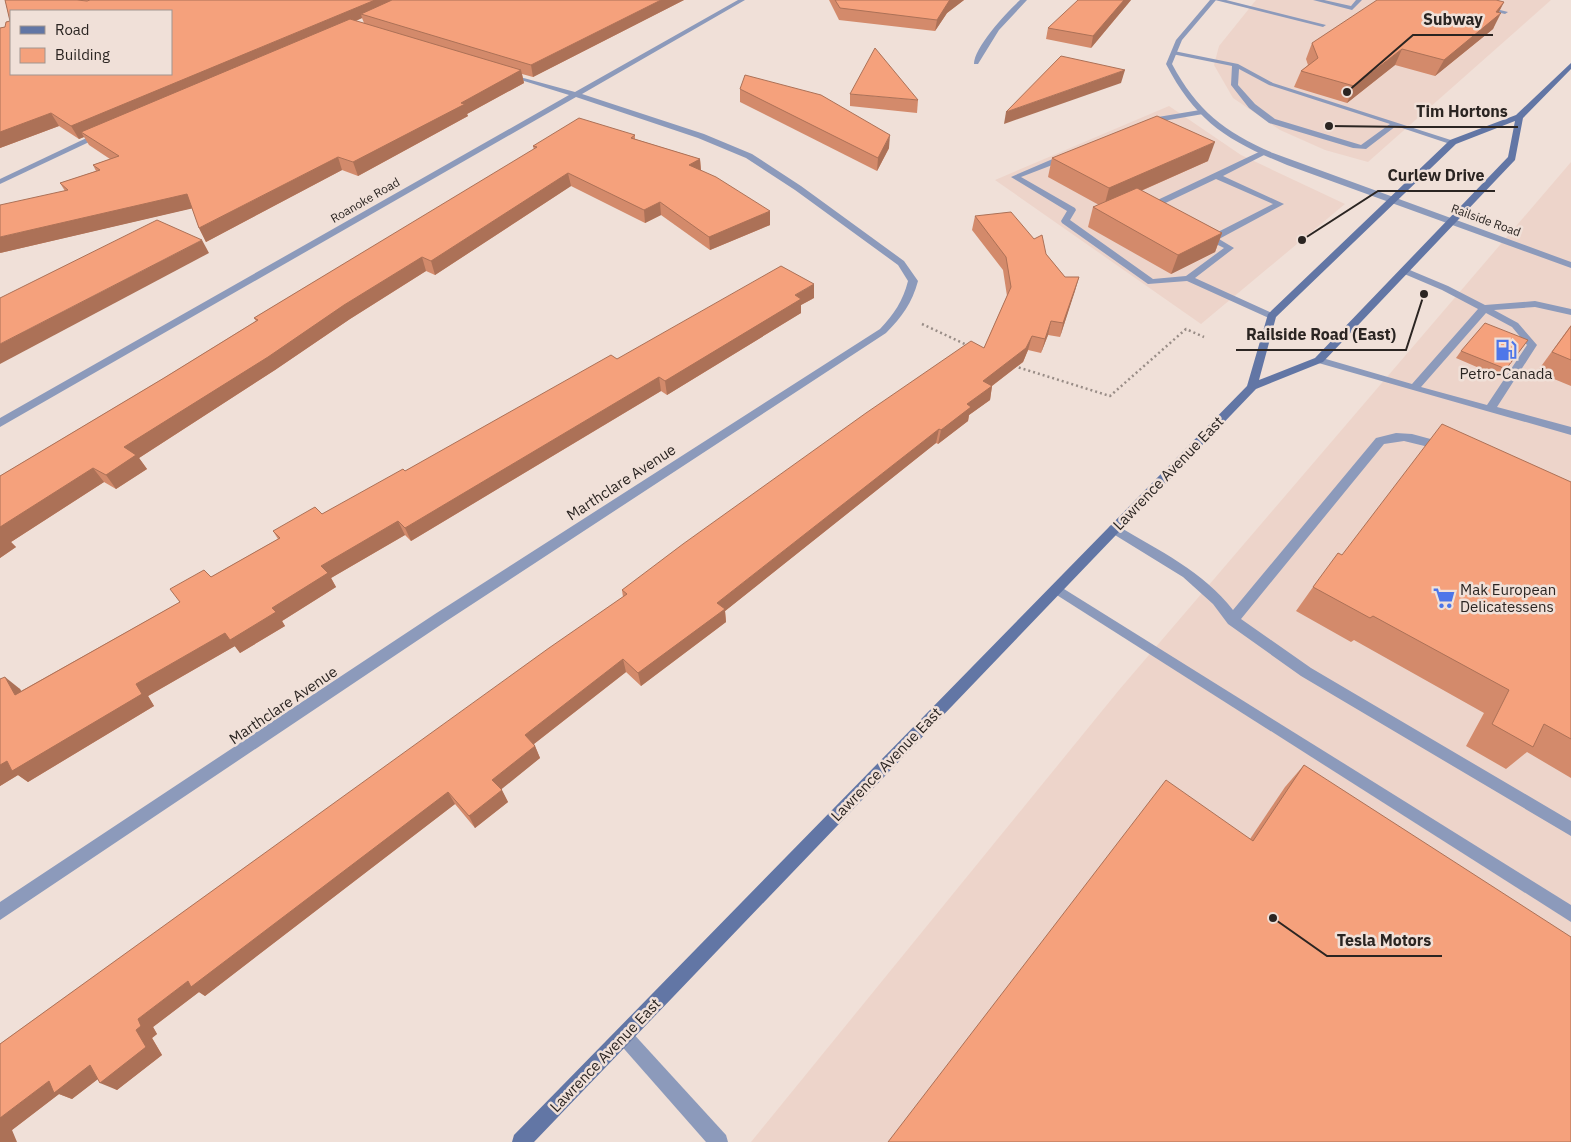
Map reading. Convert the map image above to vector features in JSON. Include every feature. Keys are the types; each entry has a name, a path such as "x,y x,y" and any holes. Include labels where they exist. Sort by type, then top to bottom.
{"main road":[{"path":"1271,316 1453,142 1519,117 1571,65"},
{"name":"Lawrence Avenue East","path":"521,1142 1252,387 1319,360 1512,158 1519,117"},
{"name":"Lawrence Avenue East","path":"1252,387 1271,316"}],"street":[{"name":"Roanoke Road","path":"0,423 742,0"},
{"path":"976,63 992,32 1024,0"},
{"path":"1213,0 1179,40 1174,53 1236,65 1271,84 1453,142"},
{"path":"1218,0 1323,25"},
{"path":"1316,0 1352,8 1359,0"},
{"path":"1452,0 1505,12"},
{"name":"Railside Road","path":"1174,53 1169,64 1179,87 1200,112 1222,130 1264,153 1571,265"},
{"path":"1236,65 1235,85 1252,106 1272,121 1336,141 1364,147 1394,124"},
{"path":"502,72 574,95"},
{"name":"Marthclare Avenue","path":"0,912 440,618 883,330 900,314 910,297 913,281 901,263 798,188 749,156 725,146 624,110 574,95"},
{"path":"1143,127 1162,119 1200,112"},
{"path":"0,182 106,132"},
{"path":"1159,212 1150,207 1264,153"},
{"path":"1070,156 1015,177 1072,210 1065,221 1151,282 1188,278 1230,248 1194,230"},
{"path":"1212,239 1280,204 1217,176"},
{"path":"1404,271 1485,308 1515,325 1532,345 1490,409"},
{"path":"1188,278 1271,316"},
{"path":"1414,388 1485,308 1535,304 1571,312"},
{"path":"1319,360 1571,431"},
{"path":"1233,620 1380,441 1391,436 1410,437 1458,451"},
{"path":"1114,529 1187,574 1218,600 1233,620 1306,672 1571,829"},
{"path":"1056,589 1571,914"},
{"path":"624,1036 719,1142"}],"path":[{"path":"900,314 972,347"},
{"path":"1009,364 1110,396 1186,329 1204,337"}],"shaded area":[{"path":"1256,0 1551,0 1368,162 1325,150 1280,130 1233,98 1214,65 1219,46"},
{"path":"1169,106 1241,155 1345,204 1201,324 995,180"},
{"path":"1571,162 1571,1142 751,1142 1119,690"}],"building":[{"path":"5,0 375,0 71,126 51,113 0,132 0,28 5,27 6,22 10,21"},
{"path":"392,0 661,0 531,65 361,14"},
{"path":"835,0 950,0 937,20 840,8"},
{"path":"1078,0 1124,0 1093,36 1048,28"},
{"path":"1377,0 1496,0 1504,2 1496,12 1501,13 1444,60 1402,49 1354,86 1301,71 1318,58 1312,43"},
{"path":"350,19 521,70 461,103 465,104 353,162 338,157 199,228 187,194 0,237 0,205 68,190 60,183 100,170 93,165 119,156 81,132"},
{"path":"875,48 918,100 850,94"},
{"path":"1061,56 1125,70 1006,112"},
{"path":"745,75 821,95 890,135 878,158 740,89"},
{"path":"1157,116 1215,142 1109,188 1052,158"},
{"path":"579,118 635,135 631,138 700,159 689,165 716,177 770,211 709,237 660,202 644,210 568,173 431,261 422,257 344,305 268,357 124,447 136,455 106,475 93,468 0,527 0,476 258,320 254,318 537,147 533,146"},
{"path":"1137,188 1222,233 1178,255 1093,207"},
{"path":"1011,212 1034,239 1042,235 1046,254 1065,277 1079,277 1063,323 1051,321 1045,339 1032,336 1026,348 983,381 992,386 967,404 971,407 941,430 939,429 717,603 725,609 638,673 623,659 525,735 535,746 492,780 502,790 469,816 448,792 191,987 188,981 138,1019 141,1026 136,1030 146,1047 100,1083 90,1065 54,1093 49,1081 0,1118 0,1044 549,648 627,594 622,590 866,413 971,341 984,348 1011,287 1006,257 975,216"},
{"path":"157,220 202,240 0,344 0,298"},
{"path":"781,266 814,284 795,295 801,299 665,381 659,377 405,528 398,521 321,566 328,573 272,608 276,612 230,640 225,633 136,684 142,694 12,771 7,761 0,765 0,679 5,677 15,695 180,602 170,589 204,570 211,577 280,538 273,531 315,507 322,514 403,469 405,471 611,355 617,359"},
{"path":"1485,323 1528,340 1506,369 1461,351"},
{"path":"1571,326 1571,360 1552,352"},
{"path":"1442,424 1571,482 1571,739 1544,724 1533,747 1492,724 1509,690 1373,616 1370,618 1313,587 1338,553 1342,555"},
{"path":"1304,765 1571,937 1571,1142 888,1142 1166,780 1253,841"}],"place":[{"name":"Subway","path":"1347,92"},
{"name":"Tim Hortons","path":"1329,126"},
{"name":"Curlew Drive","path":"1302,240"},
{"name":"Railside Road (East)","path":"1424,294"},
{"name":"Petro-Canada","path":"1506,350"},
{"name":"Mak European Delicatessens","path":"1444,598"},
{"name":"Tesla Motors","path":"1273,918"}]}
